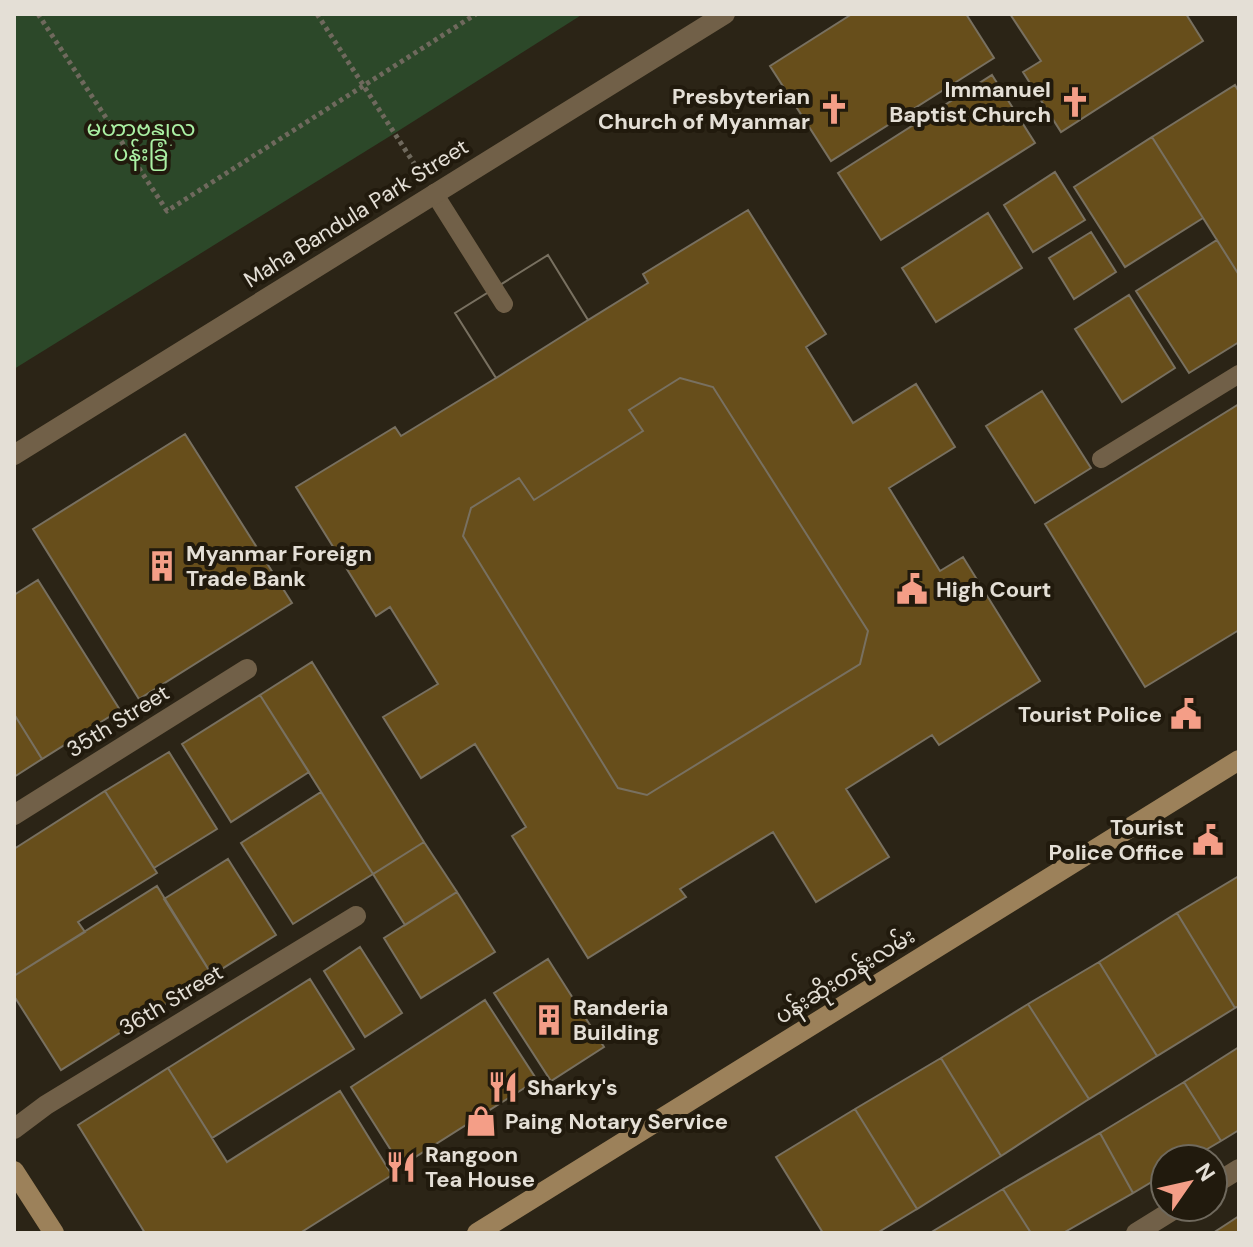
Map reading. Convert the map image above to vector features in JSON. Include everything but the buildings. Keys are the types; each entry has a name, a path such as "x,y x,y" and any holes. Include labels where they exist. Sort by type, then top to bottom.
{"main road":[{"name":"ပန်းဆိုးတန်းလမ်း","path":"477,1233 1239,760"},
{"path":"14,1171 54,1233"}],"street":[{"name":"Maha Bandula Park Street","path":"14,455 725,14"},
{"name":"35th Street","path":"14,815 247,669"},
{"name":"36th Street","path":"14,1129 46,1105 356,916"}],"lane":[{"path":"434,193 504,304"},
{"path":"1101,459 1239,374"}],"path":[{"path":"38,14 167,211 476,14"},
{"path":"317,14 434,193"}],"green space":[{"name":"မဟာဗန္ဓုလ ပန်းခြံ","path":"14,14 583,14 14,369"}],"place":[{"name":"Immanuel Baptist Church","path":"1075,102"},
{"name":"Presbyterian Church of Myanmar","path":"834,109"},
{"name":"Myanmar Foreign Trade Bank","path":"162,566"},
{"name":"High Court","path":"912,589"},
{"name":"Tourist Police","path":"1186,714"},
{"name":"Tourist Police Office","path":"1208,840"},
{"name":"Randeria Building","path":"549,1020"},
{"name":"Sharky's","path":"503,1087"},
{"name":"Paing Notary Service","path":"481,1121"},
{"name":"Rangoon Tea House","path":"401,1167"}]}
